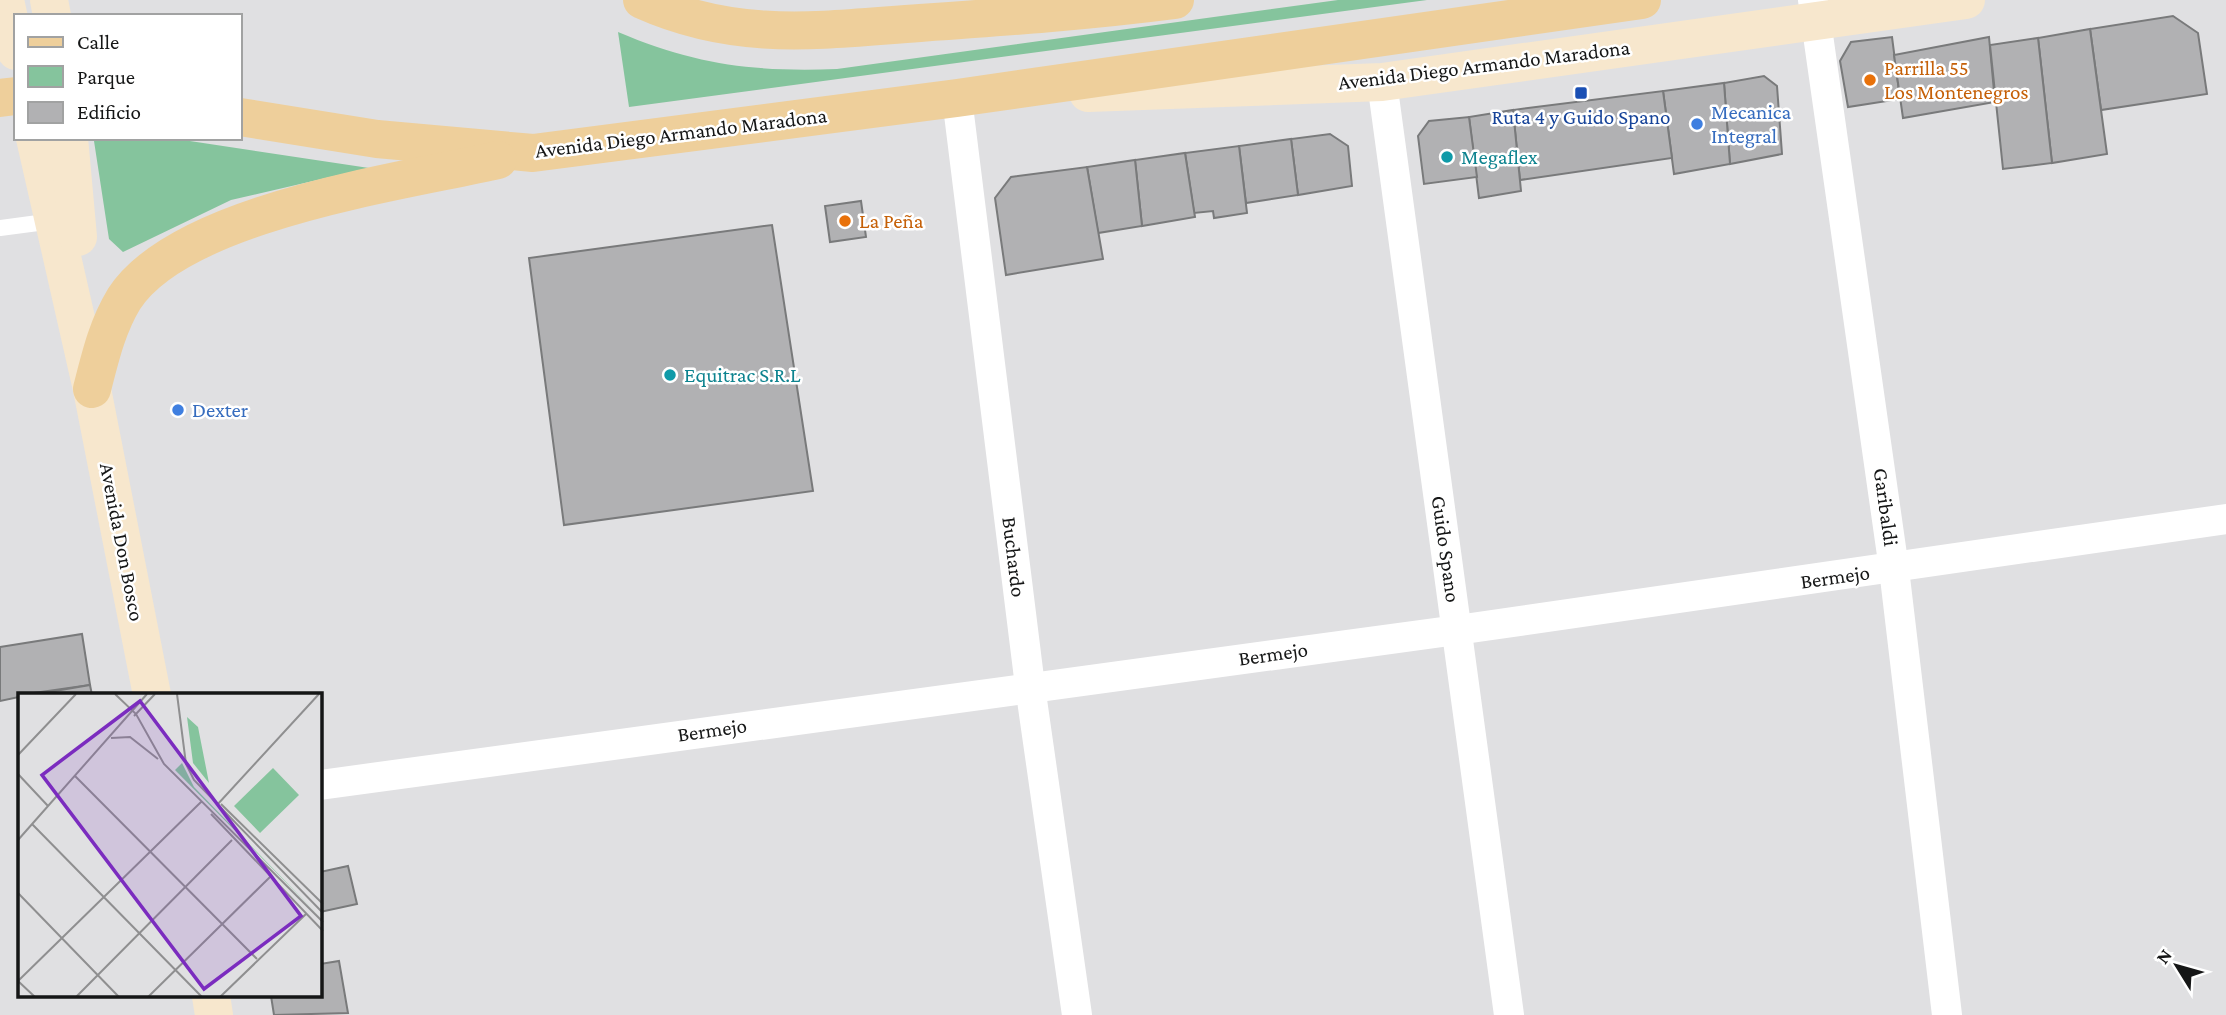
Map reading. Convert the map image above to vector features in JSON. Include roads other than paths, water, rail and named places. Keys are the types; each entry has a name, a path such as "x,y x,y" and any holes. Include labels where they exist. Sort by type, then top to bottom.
{"main road":[{"path":"642,0 699,20 744,29 794,33 918,17 1175,0"},
{"name":"Avenida Diego Armando Maradona","path":"242,117 377,139 533,153 957,98 1642,0"},
{"path":"92,389 107,332 125,297 151,271 189,245 301,204 533,153"}],"street":[{"path":"5,0 14,42"},
{"path":"918,17 995,0"},
{"name":"Avenida Diego Armando Maradona","path":"957,98 1382,82 1815,9 1966,0"},
{"name":"Garibaldi","path":"1815,9 1895,569 1947,1015"},
{"name":"Guido Spano","path":"1382,82 1509,1015"},
{"name":"Buchardo","path":"957,98 1030,686 1077,1015"},
{"name":"Avenida Don Bosco","path":"35,140 92,389 152,693"},
{"name":"Avenida Don Bosco","path":"69,140 92,389"},
{"name":"Bermejo","path":"322,785 1895,569 2226,519"}],"lane":[{"path":"0,228 54,221"}],"place":[{"name":"Parrilla 55 Los Montenegros","path":"1870,80"},
{"name":"Ruta 4 y Guido Spano","path":"1581,93"},
{"name":"Mecanica Integral","path":"1697,124"},
{"name":"Megaflex","path":"1447,157"},
{"name":"La Peña","path":"845,221"},
{"name":"Equitrac S.R.L","path":"670,375"},
{"name":"Dexter","path":"178,410"}]}
